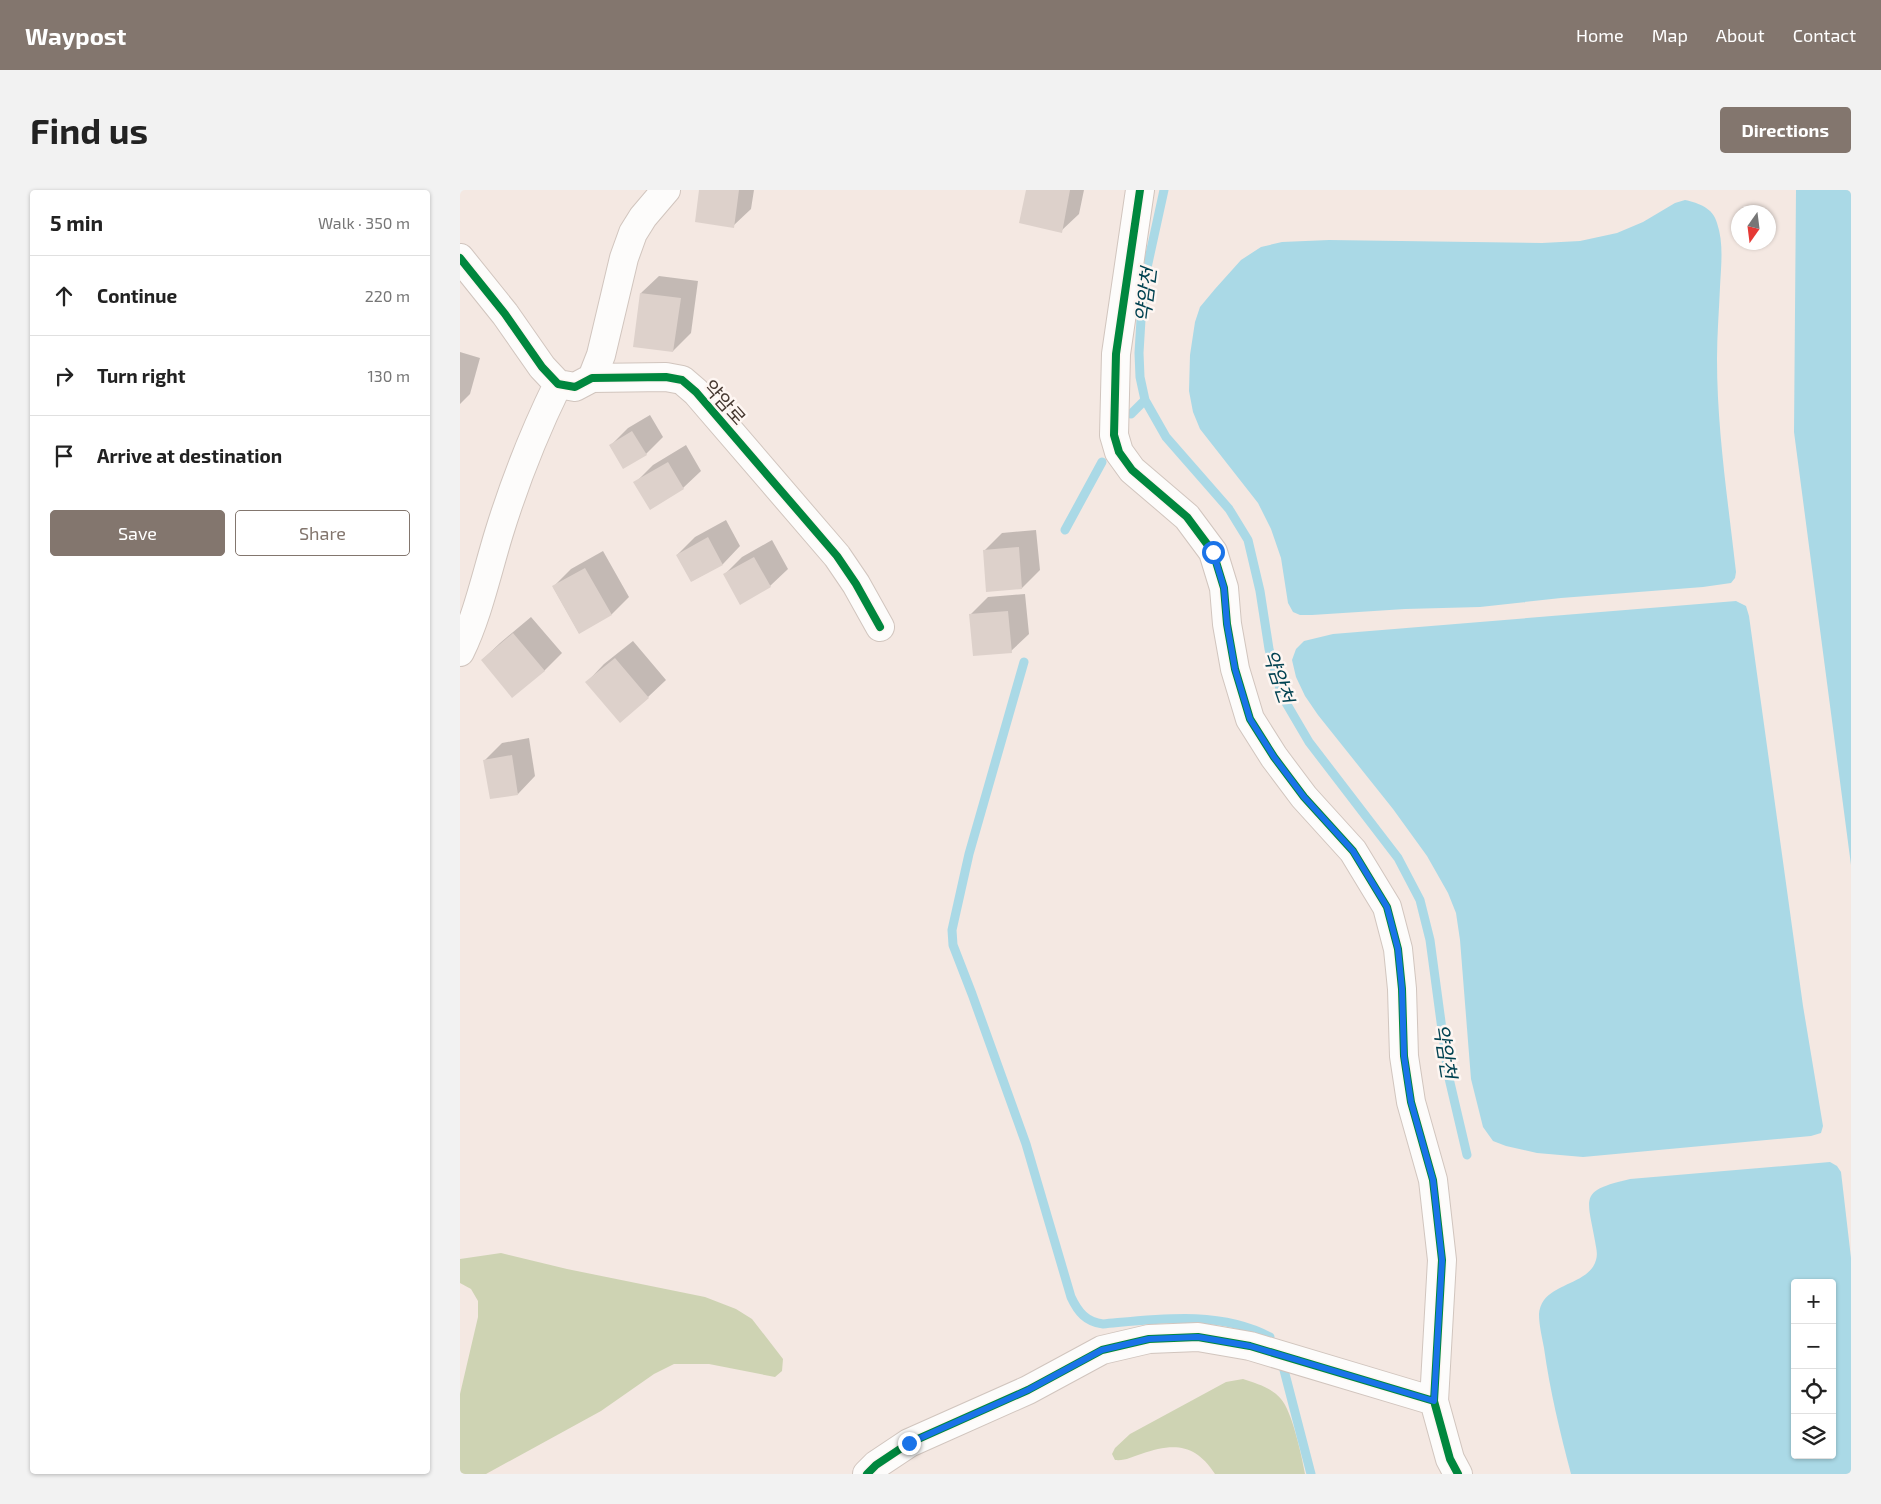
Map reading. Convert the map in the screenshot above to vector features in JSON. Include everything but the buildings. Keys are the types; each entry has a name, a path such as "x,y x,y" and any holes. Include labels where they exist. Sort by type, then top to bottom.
{"street":[{"path":"592,378 601,355 624,258 633,233 643,217 666,190"},
{"path":"1140,190 1116,354 1114,435 1120,452 1132,470 1187,518 1213,552 1224,588 1227,624 1235,669 1250,719 1274,757 1304,797 1353,851 1387,907 1398,949 1402,989 1404,1056 1408,1083 1411,1102 1433,1180 1442,1260 1434,1401 1450,1459 1458,1474"},
{"path":"460,258 505,314 542,367 558,384 533,436 518,476 474,615 460,652"},
{"name":"약암로","path":"558,384 575,387 592,378 666,377 682,380 696,392 837,556 856,584 880,627"},
{"path":"867,1474 876,1465 909,1443 1028,1390 1102,1350 1149,1339 1198,1337 1250,1346 1434,1401"}],"green space":[{"path":"501,1253 567,1269 705,1297 736,1309 752,1319 783,1359 782,1371 775,1377 709,1364 674,1364 654,1374 601,1411 486,1474 460,1474 460,1394 478,1317 478,1301 471,1289 460,1283 460,1259"},
{"path":"1243,1379 1264,1386 1281,1399 1285,1405 1296,1435 1305,1474 1215,1474 1200,1456 1182,1448 1173,1447 1115,1460 1112,1454 1115,1448 1130,1434 1226,1382"}],"water":[{"path":"1796,190 1851,190 1851,865 1794,432"},
{"path":"1685,200 1709,210 1715,218 1721,238 1717,386 1736,572 1735,578 1731,583 1480,607 1405,609 1312,615 1300,615 1293,612 1288,603 1281,558 1271,529 1258,503 1200,429 1193,412 1189,391 1190,355 1195,322 1200,307 1241,260 1261,247 1282,242 1329,240 1542,243 1580,241 1617,233 1643,222 1675,203"},
{"path":"1736,601 1746,606 1749,616 1803,1006 1823,1126 1821,1133 1811,1136 1583,1157 1537,1153 1493,1141 1483,1127 1471,1079 1460,940 1456,913 1448,893 1427,856 1393,809 1305,696 1296,677 1292,660 1296,649 1304,641 1333,634"},
{"path":"1830,1162 1837,1166 1841,1172 1851,1258 1851,1474 1571,1474 1549,1380 1539,1311 1541,1305 1550,1294 1580,1278 1593,1267 1597,1250 1590,1214 1590,1198 1594,1192 1602,1187 1630,1179"}],"waterway":[{"name":"약암천","path":"1164,190 1143,286 1139,353 1140,377 1145,400 1166,437 1229,509 1248,540 1260,591 1269,649 1282,696 1309,742 1398,858 1420,900 1430,940 1448,1074 1467,1155"},
{"path":"1131,414 1145,400"},
{"path":"1065,530 1102,462"},
{"path":"1024,662 969,854 952,930 953,945 1026,1144 1071,1297 1083,1315 1097,1323 1188,1318 1230,1323 1250,1328 1270,1337"},
{"path":"1284,1370 1311,1474"}],"cycle path":[{"path":"1140,190 1116,354 1114,435 1119,452 1132,470 1187,517 1213,552 1224,588 1227,624 1235,669 1250,719 1274,757 1304,797 1353,851 1387,907 1398,949 1402,989 1404,1056 1411,1102 1433,1180 1442,1260 1434,1401 1450,1459 1458,1474"},
{"path":"460,258 505,314 542,367 558,384 575,387 592,378 666,377 682,380 696,392 837,556 856,584 880,627"},
{"path":"867,1474 876,1465 909,1443 1028,1390 1102,1350 1149,1339 1198,1337 1250,1346 1434,1401"}],"route":[{"path":"909,1443 1028,1390 1102,1350 1149,1339 1198,1337 1250,1346 1434,1401 1442,1260 1433,1180 1411,1102 1404,1056 1402,989 1398,949 1387,907 1353,851 1304,797 1274,757 1250,719 1235,669 1227,624 1224,588 1213,552"}]}
